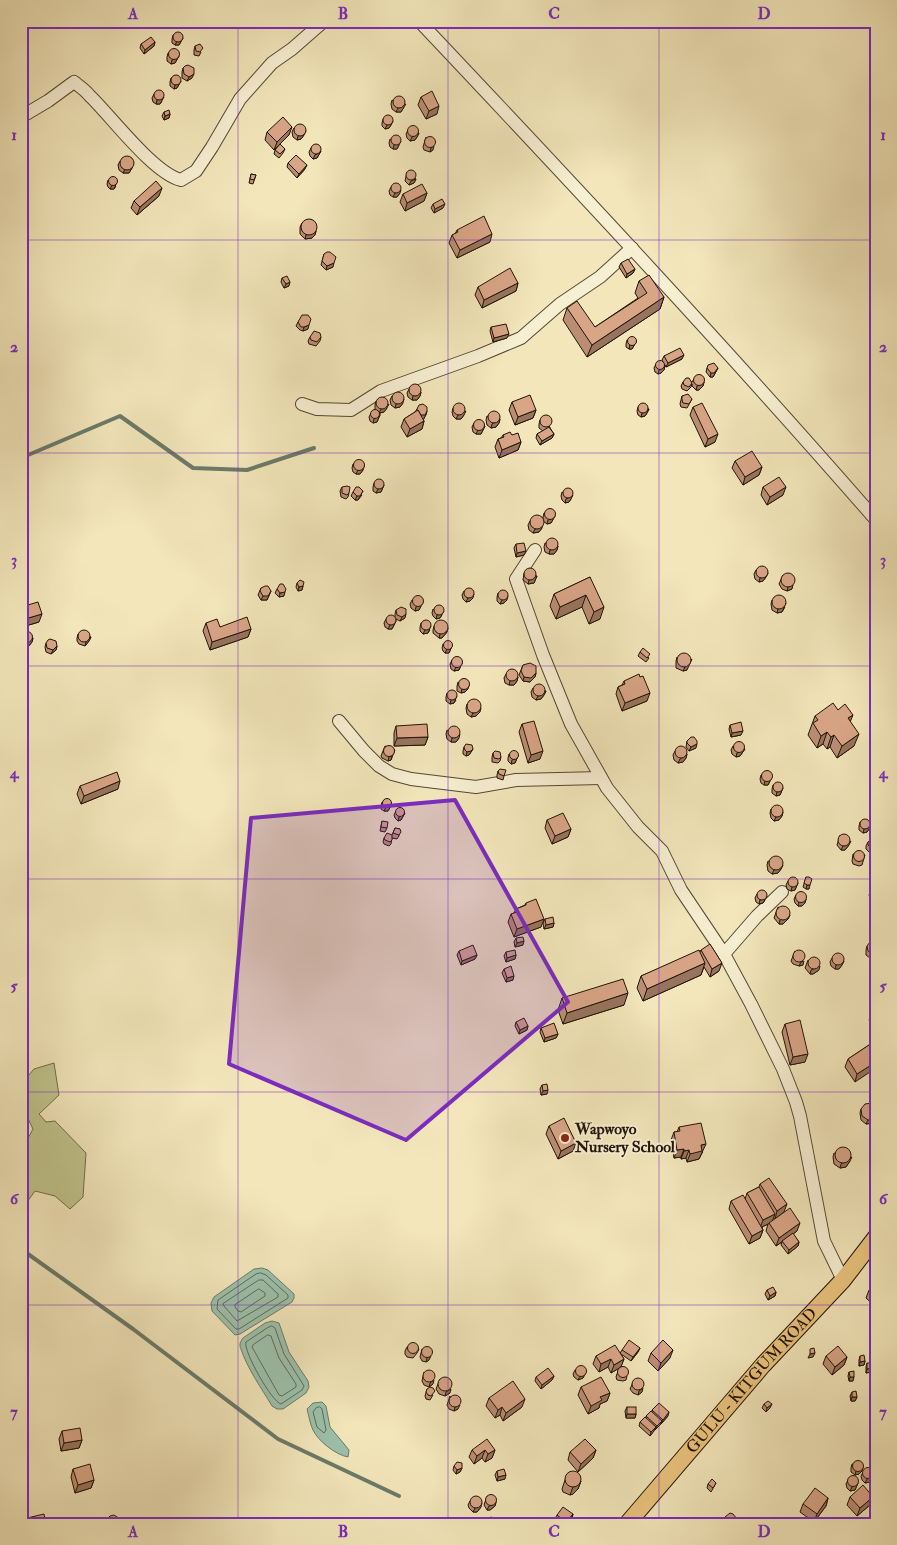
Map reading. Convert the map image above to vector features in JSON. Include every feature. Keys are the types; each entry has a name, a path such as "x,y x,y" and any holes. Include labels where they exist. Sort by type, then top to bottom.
{"main road":[{"name":"GULU - KITGUM ROAD","path":"627,1524 763,1365 842,1280 876,1237"}],"street":[{"path":"21,117 48,101 74,82 88,94 158,168 181,180 196,171 240,99 272,63 292,49 324,21"},
{"path":"419,21 632,248 810,444 876,520"},
{"path":"302,404 317,408 350,410 381,391 478,356 521,338 560,304 600,277 632,248"},
{"path":"535,550 516,579 556,689 571,724 607,788 638,826 662,851 681,890 724,954 783,1069 796,1102 824,1241 842,1280"},
{"path":"339,721 364,751 380,766 392,774 411,779 476,786 516,780 601,778"},
{"path":"724,954 757,916 782,892"}],"highlighted area":[{"path":"455,800 568,1002 406,1140 229,1064 251,818"}],"shaded area":[{"path":"54,1063 59,1095 39,1114 46,1122 55,1121 86,1153 83,1197 70,1209 55,1196 35,1191 27,1202 21,1200 21,1151 33,1129 21,1104 22,1083 34,1069"}],"water":[{"path":"262,1268 268,1270 294,1294 294,1298 292,1302 240,1334 235,1335 212,1311 211,1303 214,1297 254,1269"},
{"path":"272,1321 279,1323 289,1352 308,1381 309,1387 306,1393 283,1409 277,1409 272,1406 251,1371 240,1346 243,1338 265,1323"},
{"path":"322,1402 326,1406 330,1427 349,1450 348,1457 328,1447 313,1430 307,1409 313,1403"}],"building":[{"path":"178,32 183,37 178,42 173,37"},
{"path":"151,37 155,42 145,50 141,44"},
{"path":"200,44 203,48 200,52 196,51 195,46"},
{"path":"172,49 176,49 179,54 178,58 172,59 169,56 169,52"},
{"path":"188,65 194,68 194,74 189,77 184,74 183,68"},
{"path":"176,75 181,80 176,85 171,80"},
{"path":"157,90 161,90 164,95 163,99 157,100 154,97 154,93"},
{"path":"432,91 439,106 429,111 421,97"},
{"path":"401,96 404,97 404,107 397,108 394,107 393,100 394,97"},
{"path":"169,110 170,114 165,116 164,112"},
{"path":"388,115 393,120 388,125 383,120"},
{"path":"283,117 292,127 277,142 267,132"},
{"path":"300,124 306,130 300,136 294,130"},
{"path":"411,126 415,126 418,131 417,135 411,136 408,133 408,129"},
{"path":"394,135 398,135 401,140 400,144 394,145 391,142 391,138"},
{"path":"430,136 436,142 430,148 424,142"},
{"path":"280,144 285,149 280,154 275,150"},
{"path":"314,144 318,144 321,149 320,153 314,154 311,151 311,147"},
{"path":"296,155 307,165 299,174 288,163"},
{"path":"127,156 132,158 134,163 132,168 127,170 122,168 120,163 122,158"},
{"path":"409,170 413,170 416,175 415,179 409,180 406,177 406,173"},
{"path":"251,174 256,175 254,180 250,179"},
{"path":"113,177 117,181 113,185 109,181"},
{"path":"156,181 162,188 140,207 134,201"},
{"path":"394,183 398,183 401,188 400,192 394,193 391,190 391,186"},
{"path":"422,184 427,193 407,203 403,194"},
{"path":"442,199 445,204 435,209 433,204"},
{"path":"484,216 492,234 460,250 452,235 458,232 457,230"},
{"path":"309,219 315,221 317,227 315,233 309,235 303,233 301,227 303,221"},
{"path":"327,252 336,257 334,263 327,266 322,261 324,254"},
{"path":"628,259 635,269 627,274 621,263"},
{"path":"510,268 518,283 484,300 478,287"},
{"path":"649,275 664,297 592,345 567,308 577,301 595,327 647,293 639,281"},
{"path":"287,276 290,282 286,284 282,278"},
{"path":"302,315 308,315 311,319 309,325 301,327 298,322"},
{"path":"506,324 509,334 494,338 491,327"},
{"path":"314,331 320,333 321,337 317,342 311,340 310,337"},
{"path":"632,337 636,341 632,345 628,341"},
{"path":"680,348 684,355 668,363 664,356"},
{"path":"660,361 664,365 660,369 656,365"},
{"path":"714,363 718,368 714,373 711,373 707,368 708,365"},
{"path":"697,375 701,375 704,380 703,384 697,385 694,382 694,378"},
{"path":"686,378 689,378 692,383 689,387 684,385 683,382"},
{"path":"413,384 417,384 421,390 417,396 413,396 409,392 409,388"},
{"path":"396,392 400,392 404,398 400,404 396,404 392,400 392,396"},
{"path":"688,394 692,399 689,404 683,403 682,396"},
{"path":"530,395 536,410 518,417 512,402"},
{"path":"380,397 384,397 388,403 384,409 380,409 376,405 376,401"},
{"path":"459,403 465,409 459,415 453,409"},
{"path":"641,403 645,403 648,408 645,413 641,413 638,410 638,406"},
{"path":"702,403 718,434 708,439 693,407"},
{"path":"423,404 427,407 427,411 425,415 421,415 417,409 419,405"},
{"path":"375,409 380,414 375,419 370,414"},
{"path":"418,410 424,421 410,429 404,419"},
{"path":"492,411 496,411 500,417 496,423 492,423 488,419 488,415"},
{"path":"546,415 552,421 546,427 540,421"},
{"path":"477,420 481,420 484,425 483,429 477,430 474,427 474,423"},
{"path":"549,427 554,434 542,441 537,434"},
{"path":"510,432 512,435 518,433 521,442 502,450 498,439"},
{"path":"752,451 762,467 745,477 735,461"},
{"path":"357,460 361,460 364,465 363,469 357,470 354,467 354,463"},
{"path":"779,477 786,487 770,497 763,487"},
{"path":"377,479 381,479 384,484 383,488 377,489 374,486 374,482"},
{"path":"342,487 350,487 347,495 342,493"},
{"path":"356,487 363,491 360,496 353,492"},
{"path":"566,488 570,488 573,493 572,497 566,498 563,495 563,491"},
{"path":"548,509 552,509 555,514 554,518 548,519 545,516 545,512"},
{"path":"537,515 542,517 544,522 542,527 537,529 532,527 530,522 532,517"},
{"path":"550,538 554,538 558,544 554,550 550,550 546,546 546,542"},
{"path":"524,543 526,551 517,553 516,544"},
{"path":"762,566 768,572 762,578 756,572"},
{"path":"530,568 536,574 530,580 524,574"},
{"path":"788,573 793,575 795,580 793,585 788,587 783,585 781,580 783,575"},
{"path":"590,577 604,607 594,612 586,595 560,607 554,594"},
{"path":"300,580 304,582 303,586 299,587 297,583"},
{"path":"280,584 283,584 286,589 285,592 280,593 277,589"},
{"path":"265,586 268,586 271,591 268,596 263,596 260,591"},
{"path":"467,588 471,588 474,593 471,598 467,598 464,595 464,591"},
{"path":"501,590 505,590 508,595 507,599 501,600 498,597 498,593"},
{"path":"418,595 424,601 418,607 412,601"},
{"path":"779,595 784,597 786,602 784,607 779,609 774,607 772,602 774,597"},
{"path":"38,602 42,614 25,619 21,607"},
{"path":"437,605 441,605 444,610 441,615 437,615 434,612 434,608"},
{"path":"401,607 406,609 406,614 402,617 397,615 396,610"},
{"path":"389,615 393,615 396,620 393,625 389,625 386,622 386,618"},
{"path":"247,617 251,629 212,642 206,623 217,619 220,627"},
{"path":"424,620 428,620 431,625 430,629 424,630 421,627 421,623"},
{"path":"441,620 446,622 448,627 446,632 441,634 436,632 434,627 436,622"},
{"path":"82,630 86,630 90,636 86,642 82,642 78,638 78,634"},
{"path":"27,631 33,637 27,643 21,637"},
{"path":"50,639 56,641 57,646 53,650 47,648 46,643"},
{"path":"448,641 452,645 448,649 444,645"},
{"path":"643,648 650,654 647,658 640,652"},
{"path":"681,653 687,653 691,660 687,667 681,667 677,663 677,657"},
{"path":"455,657 459,657 462,662 461,666 455,667 452,664 452,660"},
{"path":"530,663 536,666 536,673 531,678 524,677 521,671 523,665"},
{"path":"512,669 518,675 512,681 506,675"},
{"path":"639,674 640,677 643,676 650,693 625,703 618,687 625,684 624,681"},
{"path":"462,679 466,679 469,684 468,688 462,689 459,686 459,682"},
{"path":"537,684 541,684 545,690 541,696 537,696 533,692 533,688"},
{"path":"450,690 454,690 457,695 456,699 450,700 447,697 447,693"},
{"path":"474,699 479,701 481,706 479,711 474,713 469,711 467,706 469,701"},
{"path":"833,703 838,710 845,704 853,715 848,718 859,734 842,746 834,735 831,737 827,732 821,736 813,723 818,720 815,716"},
{"path":"534,721 543,751 531,755 522,724"},
{"path":"741,722 743,731 732,733 730,725"},
{"path":"427,724 428,737 397,738 396,726"},
{"path":"452,726 456,726 460,732 456,738 452,738 448,734 448,730"},
{"path":"694,737 697,744 691,747 687,741"},
{"path":"739,741 745,747 739,753 733,747"},
{"path":"466,744 472,745 473,749 471,751 467,752 465,750"},
{"path":"389,745 395,751 389,757 383,751"},
{"path":"679,746 683,746 687,752 683,758 679,758 675,754 675,750"},
{"path":"514,750 519,755 514,760 509,755"},
{"path":"495,751 500,752 501,757 499,759 494,758 493,753"},
{"path":"500,769 506,770 504,776 499,774 498,771"},
{"path":"765,771 769,771 772,776 771,780 765,781 762,778 762,774"},
{"path":"117,772 120,781 84,796 80,786"},
{"path":"778,782 783,787 778,792 773,787"},
{"path":"387,798 392,803 387,808 382,803"},
{"path":"777,805 783,811 777,817 771,811"},
{"path":"400,807 405,812 400,817 395,812"},
{"path":"563,813 571,829 555,836 547,820"},
{"path":"863,819 867,819 870,824 869,828 863,829 860,826 860,822"},
{"path":"382,821 388,822 387,828 381,827"},
{"path":"395,828 400,829 399,835 393,833"},
{"path":"387,833 392,835 390,842 384,838"},
{"path":"844,834 850,840 844,846 838,840"},
{"path":"872,838 876,839 876,848 872,849 868,842"},
{"path":"859,850 865,856 859,862 853,856"},
{"path":"776,856 781,858 783,863 781,868 776,870 771,868 769,863 771,858"},
{"path":"791,877 795,877 798,882 797,886 791,887 788,884 788,880"},
{"path":"806,877 812,879 810,885 804,883"},
{"path":"876,885 876,894 872,887"},
{"path":"762,890 767,895 762,900 757,895"},
{"path":"799,892 803,892 806,897 805,901 799,902 796,899 796,895"},
{"path":"536,899 544,919 517,929 511,914 517,912 516,909 526,905 526,903"},
{"path":"783,906 788,908 790,913 788,918 783,920 778,918 776,913 778,908"},
{"path":"553,917 554,923 546,925 545,919"},
{"path":"523,937 524,941 517,943 516,938"},
{"path":"875,941 876,953 872,954 868,951 867,946 870,942"},
{"path":"710,944 722,963 712,969 701,950"},
{"path":"473,945 477,955 462,961 459,951"},
{"path":"515,950 516,955 507,958 506,952"},
{"path":"699,950 705,963 647,989 641,976"},
{"path":"801,950 804,951 804,961 797,962 794,961 793,954 794,951"},
{"path":"836,953 840,953 844,959 840,965 836,965 832,961 832,957"},
{"path":"816,957 819,958 819,968 812,969 809,968 808,961 809,958"},
{"path":"511,966 514,976 507,978 504,969"},
{"path":"623,979 628,993 567,1013 562,998"},
{"path":"876,1013 876,1022 875,1022 871,1016"},
{"path":"524,1018 528,1026 520,1030 516,1022"},
{"path":"800,1020 808,1054 793,1057 785,1024"},
{"path":"554,1023 558,1034 545,1038 541,1028"},
{"path":"872,1043 876,1050 876,1062 857,1074 848,1059"},
{"path":"547,1084 548,1090 543,1091 542,1085"},
{"path":"872,1103 876,1106 876,1117 868,1120 862,1116 861,1109 865,1104"},
{"path":"564,1118 576,1143 561,1151 549,1126"},
{"path":"701,1123 706,1144 701,1145 702,1151 690,1154 689,1150 677,1150 674,1132 680,1131 679,1127"},
{"path":"840,1147 846,1147 851,1152 849,1161 840,1163 835,1158 835,1152"},
{"path":"769,1178 787,1204 777,1211 760,1184"},
{"path":"759,1187 775,1214 763,1220 747,1193"},
{"path":"743,1195 763,1230 752,1236 731,1201"},
{"path":"790,1208 800,1223 779,1238 769,1223"},
{"path":"793,1233 799,1242 789,1250 782,1241"},
{"path":"876,1283 876,1297 869,1290"},
{"path":"773,1287 776,1292 770,1296 767,1290"},
{"path":"629,1340 640,1348 633,1357 622,1350"},
{"path":"663,1340 673,1350 661,1363 651,1353"},
{"path":"413,1342 419,1348 413,1354 407,1348"},
{"path":"615,1345 624,1359 614,1365 611,1359 601,1364 596,1356"},
{"path":"838,1346 847,1357 835,1367 826,1356"},
{"path":"425,1347 429,1347 432,1352 431,1356 425,1357 422,1354 422,1350"},
{"path":"814,1348 815,1353 810,1354 810,1349"},
{"path":"864,1355 865,1361 860,1362 860,1356"},
{"path":"867,1363 871,1363 872,1368 867,1369"},
{"path":"579,1366 583,1366 586,1371 585,1375 579,1376 576,1373 576,1369"},
{"path":"621,1367 625,1367 628,1372 627,1376 621,1377 618,1374 618,1370"},
{"path":"548,1368 554,1376 542,1385 536,1377"},
{"path":"427,1370 431,1370 435,1376 431,1382 427,1382 423,1378 423,1374"},
{"path":"854,1371 854,1377 850,1377 849,1372"},
{"path":"442,1377 448,1377 452,1384 448,1391 442,1391 438,1387 438,1381"},
{"path":"601,1377 610,1393 600,1397 602,1400 591,1406 581,1387"},
{"path":"636,1378 640,1378 644,1384 640,1390 636,1390 632,1386 632,1382"},
{"path":"513,1381 525,1399 506,1413 502,1407 498,1410 489,1398"},
{"path":"430,1387 435,1391 431,1396 426,1392"},
{"path":"856,1391 857,1397 852,1397 852,1392"},
{"path":"453,1395 457,1395 461,1401 457,1407 453,1407 449,1403 449,1399"},
{"path":"768,1401 772,1404 767,1408 764,1404"},
{"path":"659,1403 669,1412 663,1420 652,1410"},
{"path":"627,1407 636,1407 636,1414 627,1414"},
{"path":"651,1411 662,1421 657,1426 646,1416"},
{"path":"645,1417 656,1427 651,1432 640,1422"},
{"path":"80,1428 82,1440 64,1443 62,1431"},
{"path":"487,1439 495,1450 488,1454 485,1450 477,1456 472,1450"},
{"path":"585,1439 596,1450 581,1464 570,1452"},
{"path":"856,1461 860,1461 863,1466 862,1470 856,1471 853,1468 853,1464"},
{"path":"457,1462 462,1463 462,1468 457,1470 454,1466"},
{"path":"90,1464 94,1480 78,1485 73,1469"},
{"path":"866,1468 870,1468 873,1473 872,1477 866,1478 863,1475 863,1471"},
{"path":"504,1469 506,1475 498,1477 497,1471"},
{"path":"573,1471 581,1479 573,1487 565,1479"},
{"path":"851,1476 855,1476 858,1481 857,1485 851,1486 848,1483 848,1479"},
{"path":"712,1479 716,1483 713,1488 708,1484"},
{"path":"863,1485 873,1497 860,1508 850,1497"},
{"path":"815,1488 828,1498 817,1514 803,1504"},
{"path":"489,1495 493,1495 496,1500 495,1504 489,1505 486,1502 486,1498"},
{"path":"476,1496 482,1502 476,1508 470,1502"},
{"path":"563,1507 573,1514 566,1522 557,1515"},
{"path":"730,1513 737,1519 733,1524 730,1522 727,1524 725,1517"},
{"path":"44,1514 46,1524 24,1524 23,1519"},
{"path":"114,1515 120,1519 121,1524 105,1524 105,1521 110,1516"},
{"path":"491,1517 494,1524 485,1523 486,1520"}],"waterway":[{"path":"21,458 120,416 193,468 247,470 314,448"},
{"path":"21,1249 133,1329 278,1439 399,1496"}],"place":[{"name":"Wapwoyo Nursery School","path":"565,1138"}]}
